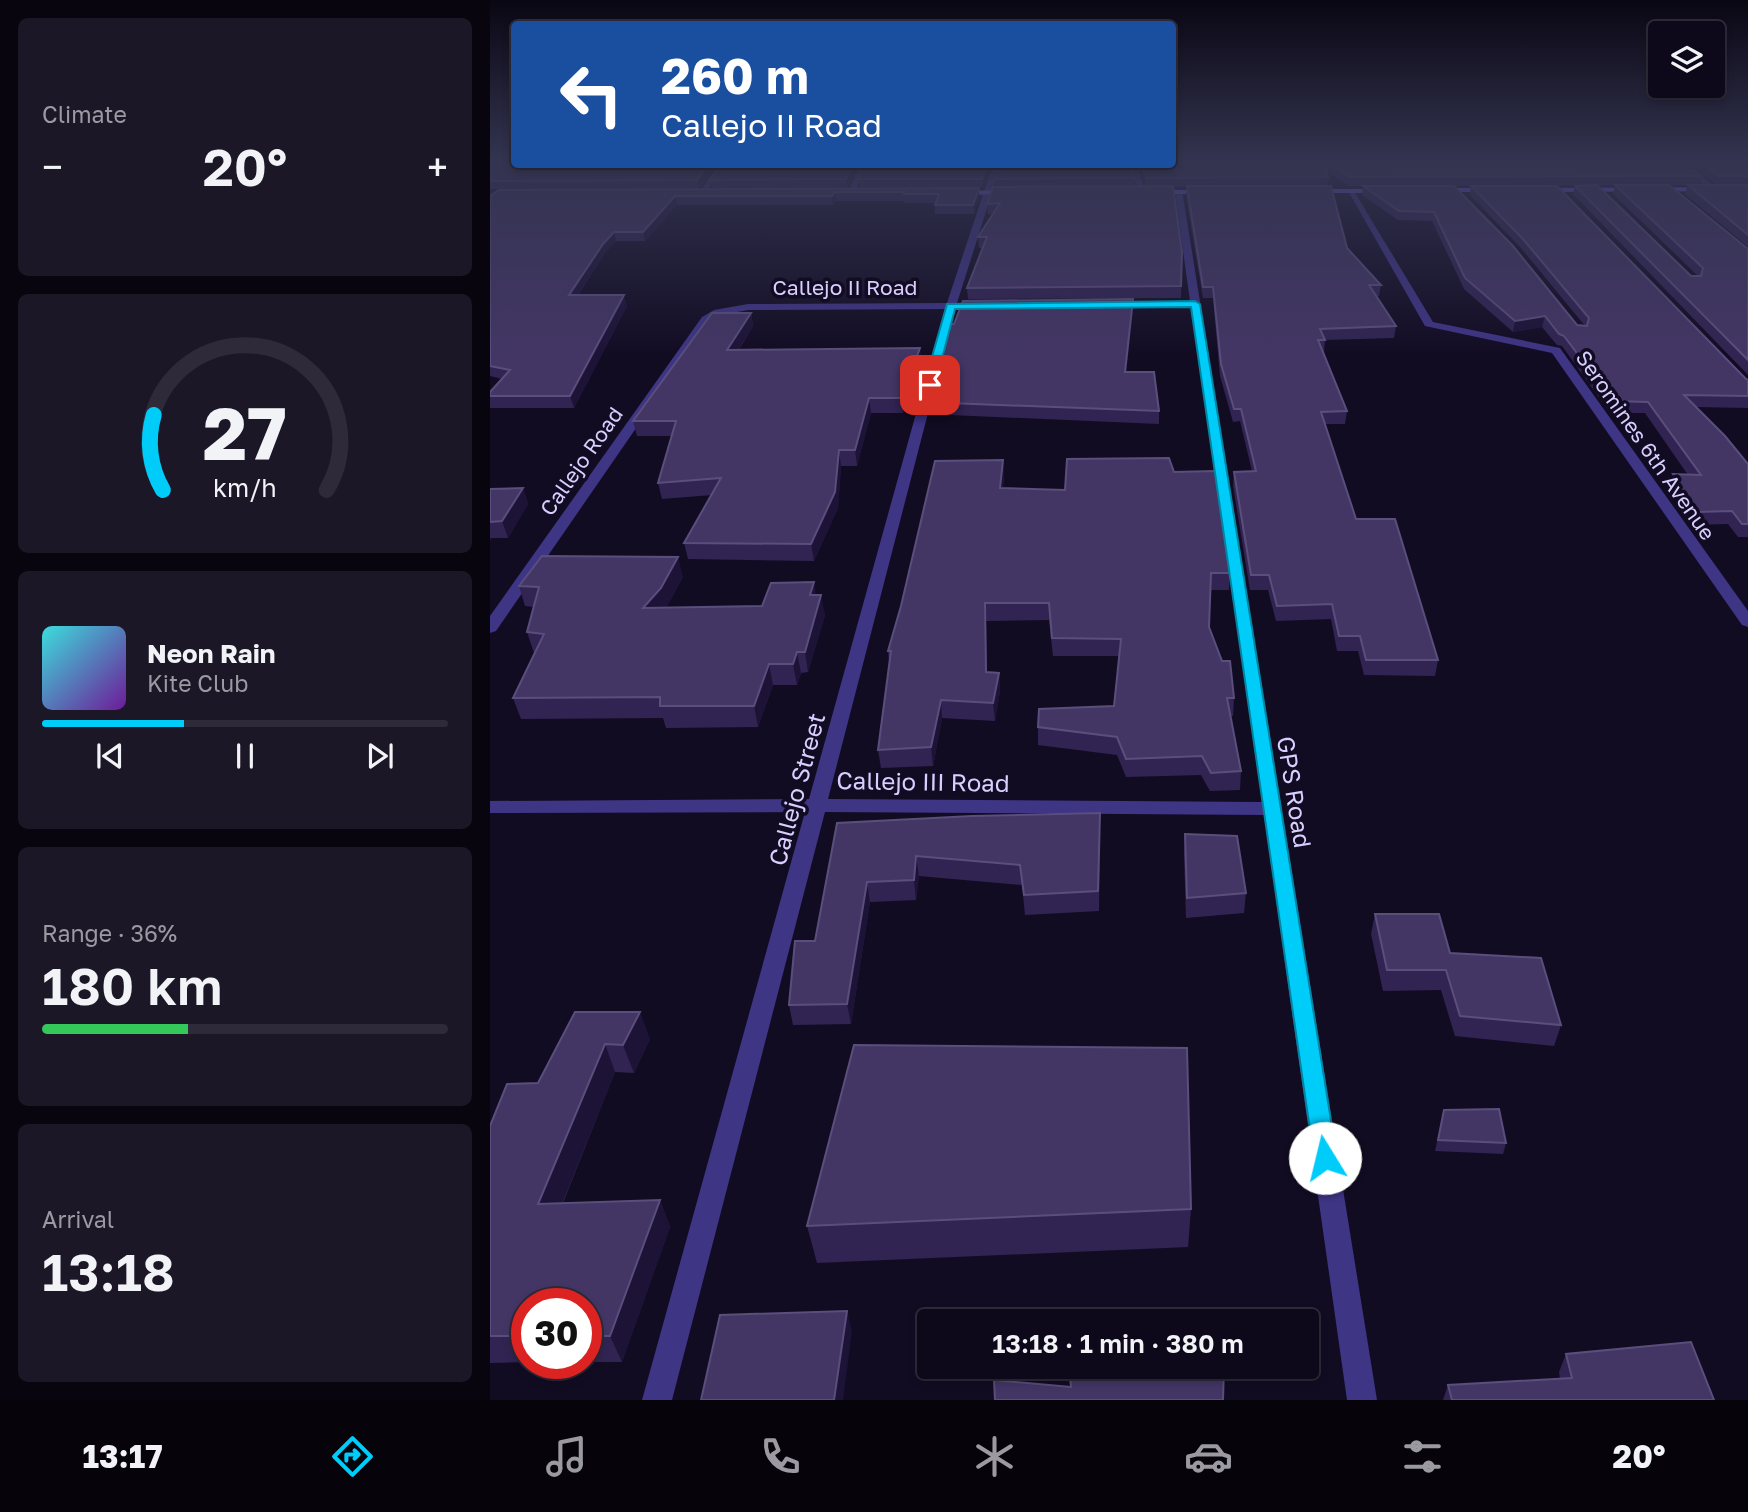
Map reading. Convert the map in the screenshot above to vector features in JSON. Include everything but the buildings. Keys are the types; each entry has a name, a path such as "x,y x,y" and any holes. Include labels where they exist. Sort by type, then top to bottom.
{"street":[{"name":"Callejo Street","path":"657,1400 951,306 976,225"},
{"name":"GPS Road","path":"1184,225 1362,1400"},
{"name":"Seromines 6th Avenue","path":"1370,225 1429,324 1556,350 1748,622"},
{"path":"1100,305 1195,304"},
{"name":"Callejo II Road","path":"706,319 718,312 748,307 978,306"},
{"name":"Callejo Road","path":"490,628 706,319"},
{"name":"Callejo III Road","path":"490,807 817,805 1272,809"}],"route":[{"path":"930,385 951,306 1195,304 1325,1158"}]}
